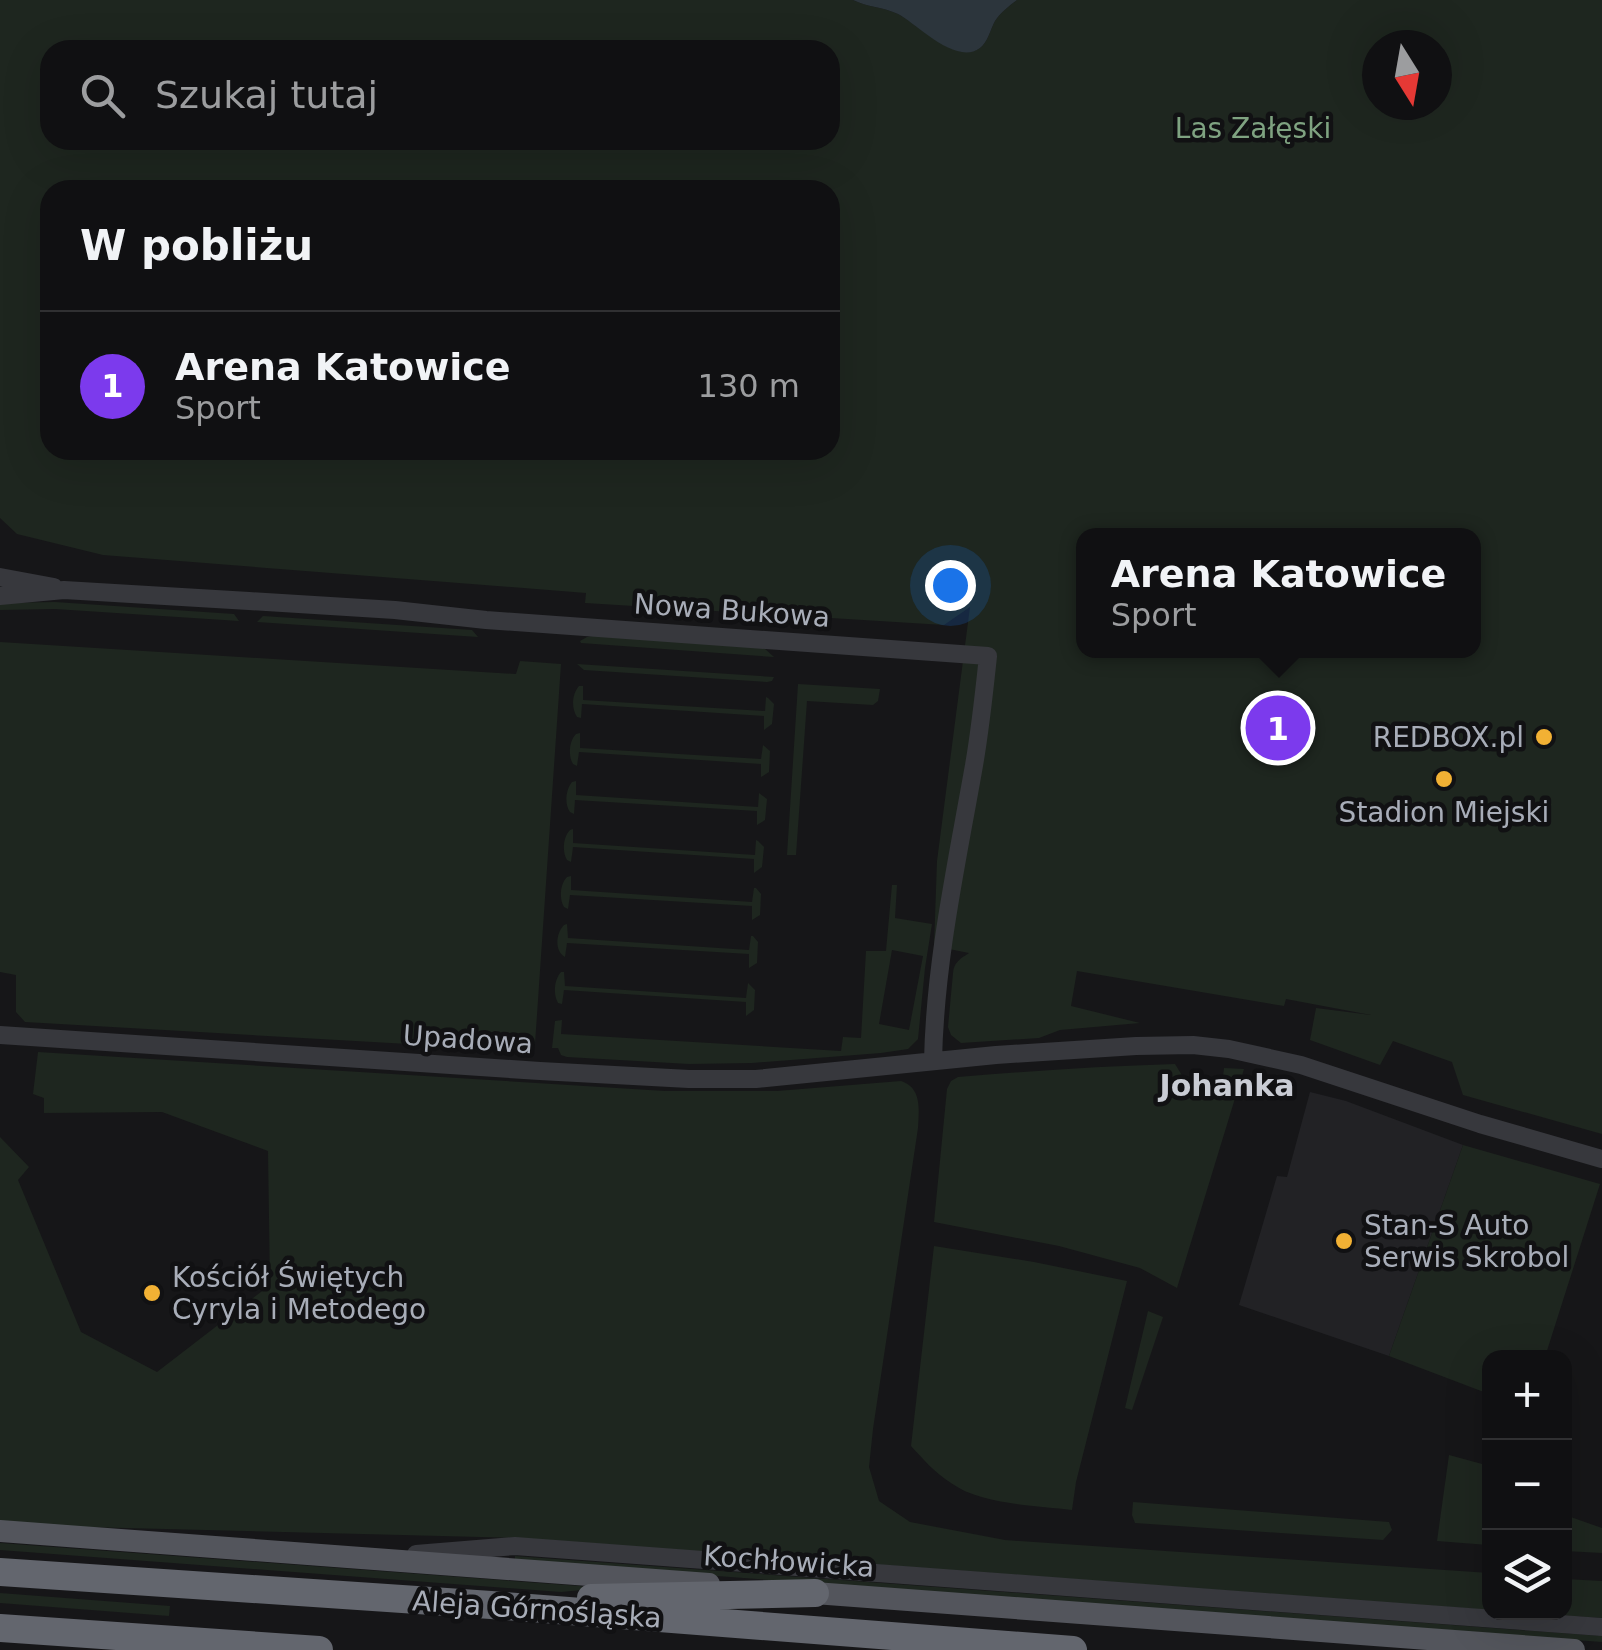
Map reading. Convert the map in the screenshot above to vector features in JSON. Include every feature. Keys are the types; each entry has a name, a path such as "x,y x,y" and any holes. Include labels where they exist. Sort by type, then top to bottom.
{"highway":[{"name":"Aleja Górnośląska","path":"0,1572 1073,1650"},
{"path":"491,1606 596,1598 815,1593"},
{"path":"0,1628 319,1650"}],"main road":[{"name":"Kochłowicka","path":"0,1531 1574,1650"}],"street":[{"name":"Nowa Bukowa","path":"0,577 64,590 395,610 988,656 974,767 938,978 933,1061"},
{"name":"Nowa Bukowa","path":"0,596 64,590"},
{"name":"Upadowa","path":"0,1034 675,1079 756,1078 933,1061 1193,1045 1301,1065 1602,1159"},
{"path":"376,1558 515,1546 1602,1627"}],"shaded area":[{"path":"853,0 1017,0 997,18 980,48 960,52 898,14"},
{"name":"Stan-S Auto Serwis Skrobol","path":"1310,1092 1346,1101 1463,1145 1389,1356 1239,1305 1277,1176 1287,1177"}],"green space":[{"name":"Las Załęski","path":"0,0 853,0 898,14 937,41 971,52 983,45 997,18 1017,0 1602,0 1602,1134 1463,1095 1452,1062 1393,1041 1380,1065 1310,1040 1316,1008 1371,1015 1286,999 1284,1006 1077,971 1071,1006 1140,1023 1060,1030 1039,1038 961,1043 951,1035 948,1027 954,969 969,953 934,946 937,861 970,607 944,625 585,603 586,593 103,555 17,534 0,518"},
{"path":"55,602 234,614 239,621 55,609 0,610 0,603"},
{"path":"263,616 472,630 478,637 257,622"},
{"path":"597,635 764,648 774,657 580,641"},
{"path":"0,642 516,674 520,661 561,664 535,1044 522,1040 517,1049 461,1047 25,1022 16,1012 16,975 0,972"},
{"path":"577,664 774,677 767,682 584,670"},
{"path":"798,684 880,689 873,705 807,701 796,855 787,855"},
{"path":"579,686 583,686 583,700 765,711 766,697 774,704 772,724 764,730 764,716 582,704 581,718 573,705"},
{"path":"580,733 580,748 761,759 763,745 770,751 769,772 761,777 761,764 579,752 577,766 571,761 570,749"},
{"path":"576,781 576,795 758,807 759,793 767,799 765,820 757,825 757,811 575,800 574,814 568,809 566,797"},
{"path":"573,829 573,843 755,855 756,840 764,847 762,867 754,873 754,859 573,847 571,862 565,857 564,845"},
{"path":"571,876 571,890 752,902 756,888 761,894 760,915 752,920 752,906 570,895 568,909 562,904 561,892"},
{"path":"892,885 897,885 895,918 932,924 918,1039 908,1049 752,1063 689,1064 567,1057 558,1048 552,1048 555,1021 562,1020 561,1034 841,1051 843,1037 861,1038 866,951 886,951","holes":["892,950 923,956 909,1030 879,1024"]},
{"path":"567,924 568,938 749,950 753,936 758,942 757,963 749,968 749,954 567,943 565,957 557,942 561,928"},
{"path":"561,972 565,986 746,998 748,983 755,990 754,1010 746,1016 746,1002 564,990 562,1004 558,1003 555,991"},
{"path":"38,1052 665,1091 777,1091 901,1081 913,1089 919,1107 869,1467 879,1501 910,1522 1005,1540 1482,1573 1482,1609 520,1538 0,1522 0,1137 29,1167 18,1180 81,1332 157,1372 270,1285 268,1151 162,1112 44,1113 44,1098 33,1094"},
{"path":"1175,1064 1186,1091 1221,1095 1224,1068 1244,1069 1177,1288 1140,1268 1059,1246 934,1222 947,1089 951,1081 958,1077"},
{"path":"1463,1145 1600,1184 1547,1350 1482,1350 1482,1391 1389,1356"},
{"path":"934,1246 1127,1281 1072,1510 977,1496 940,1475 911,1446"},
{"path":"1148,1311 1163,1317 1132,1410 1125,1408"},
{"path":"1449,1455 1482,1464 1482,1545 1437,1541"},
{"path":"1133,1502 1389,1522 1392,1530 1383,1540 1135,1523"},
{"path":"1572,1517 1602,1528 1602,1553 1572,1551"},
{"path":"0,1543 584,1587 561,1592 0,1550"},
{"path":"515,1556 1602,1636 1602,1642 515,1561"},
{"path":"1572,1579 1602,1581 1602,1618 1572,1616"},
{"path":"0,1593 170,1606 169,1616 0,1603"}],"place":[{"name":"Arena Katowice","path":"1278,728"},
{"name":"REDBOX.pl","path":"1544,737"},
{"name":"Stadion Miejski","path":"1444,779"},
{"name":"Stan-S Auto Serwis Skrobol","path":"1344,1241"},
{"name":"Kościół Świętych Cyryla i Metodego","path":"152,1293"}],"district":[{"name":"Johanka","path":"1227,1086"}]}
